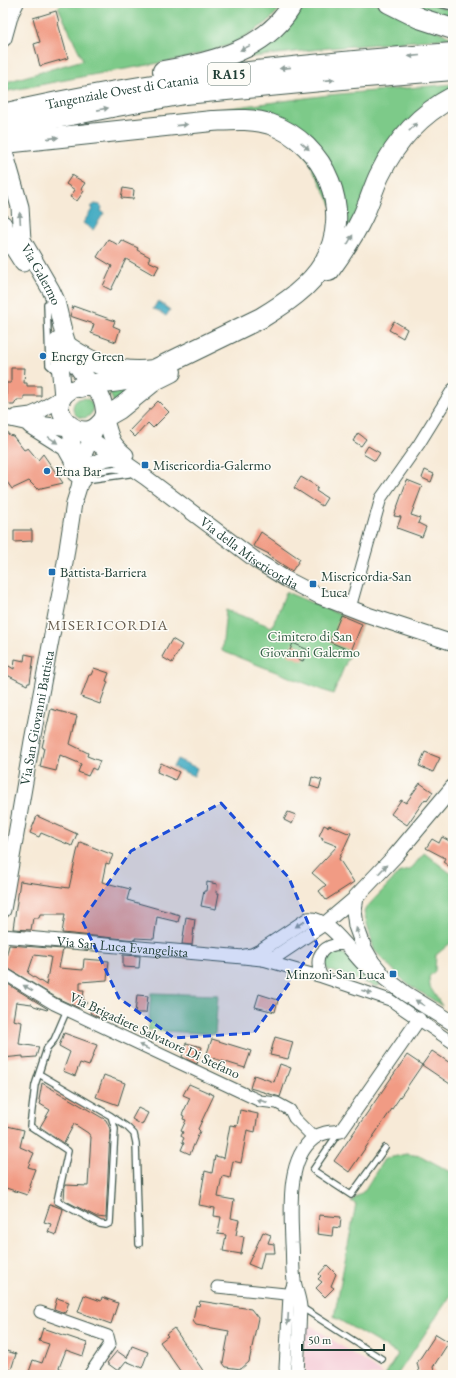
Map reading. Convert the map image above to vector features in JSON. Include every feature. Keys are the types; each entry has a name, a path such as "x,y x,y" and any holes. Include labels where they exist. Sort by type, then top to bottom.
{"highway":[{"path":"8,127 56,90 179,68 230,54 252,44 267,34 283,18 293,3"},
{"path":"389,3 419,18 453,29"},
{"name":"Tangenziale Ovest di Catania","path":"8,127 66,100 226,75 353,61 453,53"},
{"name":"Tangenziale Ovest di Catania","path":"8,127 186,94 453,70"},
{"path":"108,419 155,380 270,322 284,314 310,292 325,277 344,250 363,216 379,177 404,136 429,112 453,97"},
{"path":"8,127 245,120 268,124 291,134 310,150 320,162 330,182 333,192 336,223 332,242 324,262 311,280 275,310 138,377 124,381 73,388"},
{"path":"68,347 83,357 110,368 138,372 154,370"}],"main road":[{"path":"3,38 14,3"},
{"name":"Via Galermo","path":"8,127 20,207 22,240 56,301 68,347 76,365 73,388"},
{"name":"Via Galermo","path":"3,224 11,244 47,304 73,388"},
{"path":"73,388 104,402 112,440 117,448 133,460 140,478"},
{"path":"4,418 31,415 38,412 73,388"},
{"path":"73,388 61,405 64,417 71,426 74,450 81,476 74,503"},
{"path":"4,418 24,422 71,426 86,430 95,427 108,419"},
{"path":"74,503 85,452 91,439 108,419"},
{"path":"24,422 65,448 81,476"},
{"name":"Via della Misericordia","path":"71,426 117,457 140,478 182,504 225,538 271,570 298,586 350,608 453,643"},
{"path":"81,476 93,464 100,460 107,457 117,457"},
{"name":"Via San Giovanni Battista","path":"3,910 32,741 62,582 74,503"},
{"path":"453,787 395,856 356,898 354,910 356,926 364,948 372,962 385,978 406,994 453,1023"}],"street":[{"path":"350,608 381,498 419,444 453,389"},
{"path":"262,959 275,957 280,954 324,924 356,898"},
{"path":"243,956 252,955 260,951 308,919 313,918 324,924 347,945 364,964 385,978"},
{"name":"Via San Luca Evangelista","path":"3,936 243,956 262,959"},
{"path":"322,977 318,962 324,949 338,943 347,945"},
{"path":"262,959 390,1000 453,1043"},
{"name":"Via Brigadiere Salvatore Di Stefano","path":"3,973 54,1004 260,1101 277,1103 290,1110 294,1118 314,1138"},
{"path":"297,1375 296,1299 291,1213 294,1175 303,1151 314,1138 325,1132 341,1131 419,1019"},
{"path":"217,1287 296,1299"},
{"path":"286,1375 285,1368 296,1299"},
{"path":"40,1312 108,1336 110,1344 89,1375"}],"lane":[{"path":"437,3 453,7"},
{"path":"81,476 129,474 140,478"},
{"path":"161,498 182,504"},
{"path":"67,1010 54,1040 47,1048 35,1085 30,1126 68,1150 57,1201 100,1224 106,1225 110,1223 115,1129 111,1116"},
{"path":"39,1074 111,1116 134,1134 136,1143 139,1244"},
{"path":"341,1131 313,1170 352,1195 385,1148"},
{"path":"296,1299 382,1359"}],"highlighted area":[{"path":"221,803 289,878 317,944 254,1033 174,1038 119,998 82,920 131,851"}],"shaded area":[{"path":"304,1321 385,1375 305,1375"}],"green space":[{"path":"63,3 285,3 268,22 233,44 182,59 3,92 3,83 83,60 58,7"},
{"path":"303,3 376,3 453,38 329,48 244,58"},
{"path":"408,3 428,3 453,11 453,21"},
{"path":"453,84 453,88 443,93 342,240 343,228 291,126 147,119 328,95"},
{"path":"142,380 114,403 108,389"},
{"path":"79,398 87,398 93,404 93,412 87,418 79,418 73,412 73,404"},
{"name":"Cimitero di San Giovanni Galermo","path":"286,592 362,624 333,694 222,651 226,610 272,627"},
{"path":"424,853 453,875 453,941 436,955 435,971 429,977 430,987 442,1006 405,982 374,950 364,912 400,872 410,870"},
{"path":"333,951 338,951 346,955 364,973 380,984 378,987 328,970 325,962 328,955"},
{"path":"151,993 218,995 215,1034 148,1030"},
{"path":"406,1154 421,1156 453,1173 453,1237 449,1243 448,1251 449,1258 453,1265 453,1292 397,1375 385,1375 398,1354 334,1317 356,1204 351,1201 364,1191 384,1159"}],"water":[{"path":"95,204 102,207 101,211 104,213 93,230 83,223 93,208 91,207"},
{"path":"158,301 170,310 166,316 153,309"},
{"path":"177,759 197,768 194,776 173,767"}],"building":[{"path":"56,11 68,58 40,66 34,44 40,42 33,18"},
{"path":"72,175 85,183 81,189 84,191 77,201 70,197 75,190 66,184"},
{"path":"123,188 134,190 133,199 121,198"},
{"path":"108,239 118,245 121,240 138,248 137,250 150,257 148,261 159,266 154,275 126,259 111,290 103,286 112,266 97,257"},
{"path":"73,306 115,321 113,326 120,329 116,342 91,333 94,324 70,316"},
{"path":"394,321 407,329 403,338 389,330"},
{"path":"11,368 25,368 24,383 27,383 27,386 41,386 41,396 24,396 24,400 17,400 14,405 10,405 6,401 6,383 11,383"},
{"path":"158,401 169,412 153,428 148,423 135,437 129,431"},
{"path":"3,427 9,435 13,436 24,450 28,448 38,460 43,454 63,483 37,489 29,481 12,489 7,482 3,486"},
{"path":"358,433 366,439 361,446 353,441"},
{"path":"368,446 380,453 375,461 363,454"},
{"path":"425,470 434,474 431,482 422,478"},
{"path":"301,477 318,487 316,491 327,498 322,506 294,488"},
{"path":"407,480 422,486 411,515 420,518 418,523 426,527 422,537 397,528 401,517 394,516"},
{"path":"14,530 32,530 32,541 14,542"},
{"path":"261,532 300,559 292,571 268,555 269,554 253,546"},
{"path":"341,615 362,624 351,651 330,642"},
{"path":"172,639 182,645 172,663 162,657"},
{"path":"293,643 308,650 303,661 288,655"},
{"path":"25,654 34,656 30,683 27,685 3,673 7,665 14,669 15,659 24,661"},
{"path":"94,668 109,673 106,681 108,682 100,704 81,697 89,675 91,675"},
{"path":"51,709 77,716 70,744 88,753 87,756 100,761 96,770 92,768 88,776 78,772 81,764 60,755 56,771 40,767 44,748 42,747"},
{"path":"425,752 440,758 433,772 419,766"},
{"path":"161,763 179,772 175,780 157,772"},
{"path":"312,777 322,780 319,789 310,786"},
{"path":"420,783 433,792 427,801 425,799 407,825 391,814 401,800 406,803"},
{"path":"288,812 296,815 292,824 284,820"},
{"path":"37,816 77,834 72,846 41,833 39,837 30,833"},
{"path":"324,825 328,827 329,825 351,833 339,859 354,882 326,900 319,891 326,885 312,873 337,846 322,840 323,838 319,836"},
{"path":"442,837 453,843 453,869 443,862 445,858 426,848 432,839 439,843"},
{"path":"80,842 113,855 109,864 106,863 102,882 130,889 127,900 180,915 178,922 157,917 154,939 135,938 135,940 62,933 65,914 40,914 39,918 33,918 31,930 13,929 20,881 69,888"},
{"path":"207,882 217,884 216,893 219,893 216,909 201,906 204,891 206,891"},
{"path":"186,917 195,919 192,945 182,944"},
{"path":"9,945 63,949 59,968 83,970 84,959 109,961 107,980 80,982 80,990 84,990 83,999 87,1003 79,1008 57,998 4,966","holes":["34,955 51,957 46,985 28,973"]},
{"path":"123,955 140,956 139,968 123,967"},
{"path":"3,981 48,1009 34,1006 32,1004 16,1002 13,1020 22,1022 19,1044 39,1047 36,1057 23,1058 23,1056 3,1058"},
{"path":"259,994 278,1000 275,1012 255,1007"},
{"path":"137,995 148,996 146,1013 135,1013"},
{"path":"93,1007 104,1013 104,1020 90,1013"},
{"path":"64,1033 97,1045 89,1066 80,1063 75,1076 63,1071 70,1052 59,1046"},
{"path":"275,1037 293,1042 288,1059 270,1055"},
{"path":"212,1039 251,1051 245,1068 206,1056"},
{"path":"186,1043 202,1047 197,1064 182,1057"},
{"path":"432,1051 453,1065 453,1086 422,1065"},
{"path":"407,1055 422,1065 349,1172 334,1161"},
{"path":"280,1064 291,1068 280,1097 250,1088 254,1075 274,1082"},
{"path":"104,1075 125,1083 118,1105 96,1097"},
{"path":"42,1083 106,1120 110,1129 106,1218 97,1217 64,1200 65,1185 88,1186 91,1137 88,1133 74,1124 64,1143 40,1127 50,1110 40,1104 41,1101 39,1100"},
{"path":"189,1084 214,1095 198,1129 200,1131 190,1154 181,1150 184,1143 182,1142 184,1138 181,1136 183,1132 181,1131 186,1120 183,1119 184,1116 182,1115 190,1098 183,1095"},
{"path":"138,1108 148,1113 142,1125 132,1119"},
{"path":"240,1110 258,1114 255,1132 247,1130 241,1163 233,1161 230,1178 222,1176 218,1197 234,1200 231,1218 239,1220 236,1235 244,1237 241,1254 223,1251 226,1235 218,1234 221,1217 214,1216 215,1208 199,1205 205,1171 212,1173 215,1156 224,1158 230,1125 237,1126"},
{"path":"3,1125 24,1130 20,1147 34,1153 28,1167 35,1169 27,1195 3,1187"},
{"path":"50,1204 63,1209 56,1235 48,1232 51,1224 44,1222"},
{"path":"319,1215 341,1217 340,1228 333,1227 332,1236 317,1234"},
{"path":"263,1232 271,1235 268,1243 274,1244 275,1253 264,1253 260,1269 248,1264"},
{"path":"327,1265 336,1274 331,1286 334,1288 325,1297 316,1288 322,1282 318,1279 321,1276 319,1274"},
{"path":"84,1295 101,1301 102,1297 118,1303 111,1324 78,1312"},
{"path":"57,1298 69,1302 65,1313 54,1309"},
{"path":"200,1301 251,1309 258,1318 249,1362 241,1369 226,1367 223,1363 229,1331 196,1325 193,1321 196,1305 199,1306"},
{"path":"43,1328 87,1343 83,1356 66,1350 59,1368 75,1375 28,1375 33,1360 42,1363 49,1344 39,1341"},
{"path":"174,1328 206,1375 183,1375 160,1342 168,1336 166,1334"},
{"path":"436,1334 449,1342 433,1367 435,1375 420,1375 417,1363"},
{"path":"132,1346 148,1352 142,1368 126,1361 118,1371 107,1363 117,1351 127,1358"},
{"path":"3,1350 16,1354 11,1370 3,1368"}],"place":[{"name":"Energy Green","path":"43,356"},
{"name":"Misericordia-Galermo","path":"145,465"},
{"name":"Etna Bar","path":"47,471"},
{"name":"Battista-Barriera","path":"52,572"},
{"name":"Misericordia-San Luca","path":"313,584"},
{"name":"Minzoni-San Luca","path":"393,974"}],"district":[{"name":"MISERICORDIA","path":"108,624"}]}
